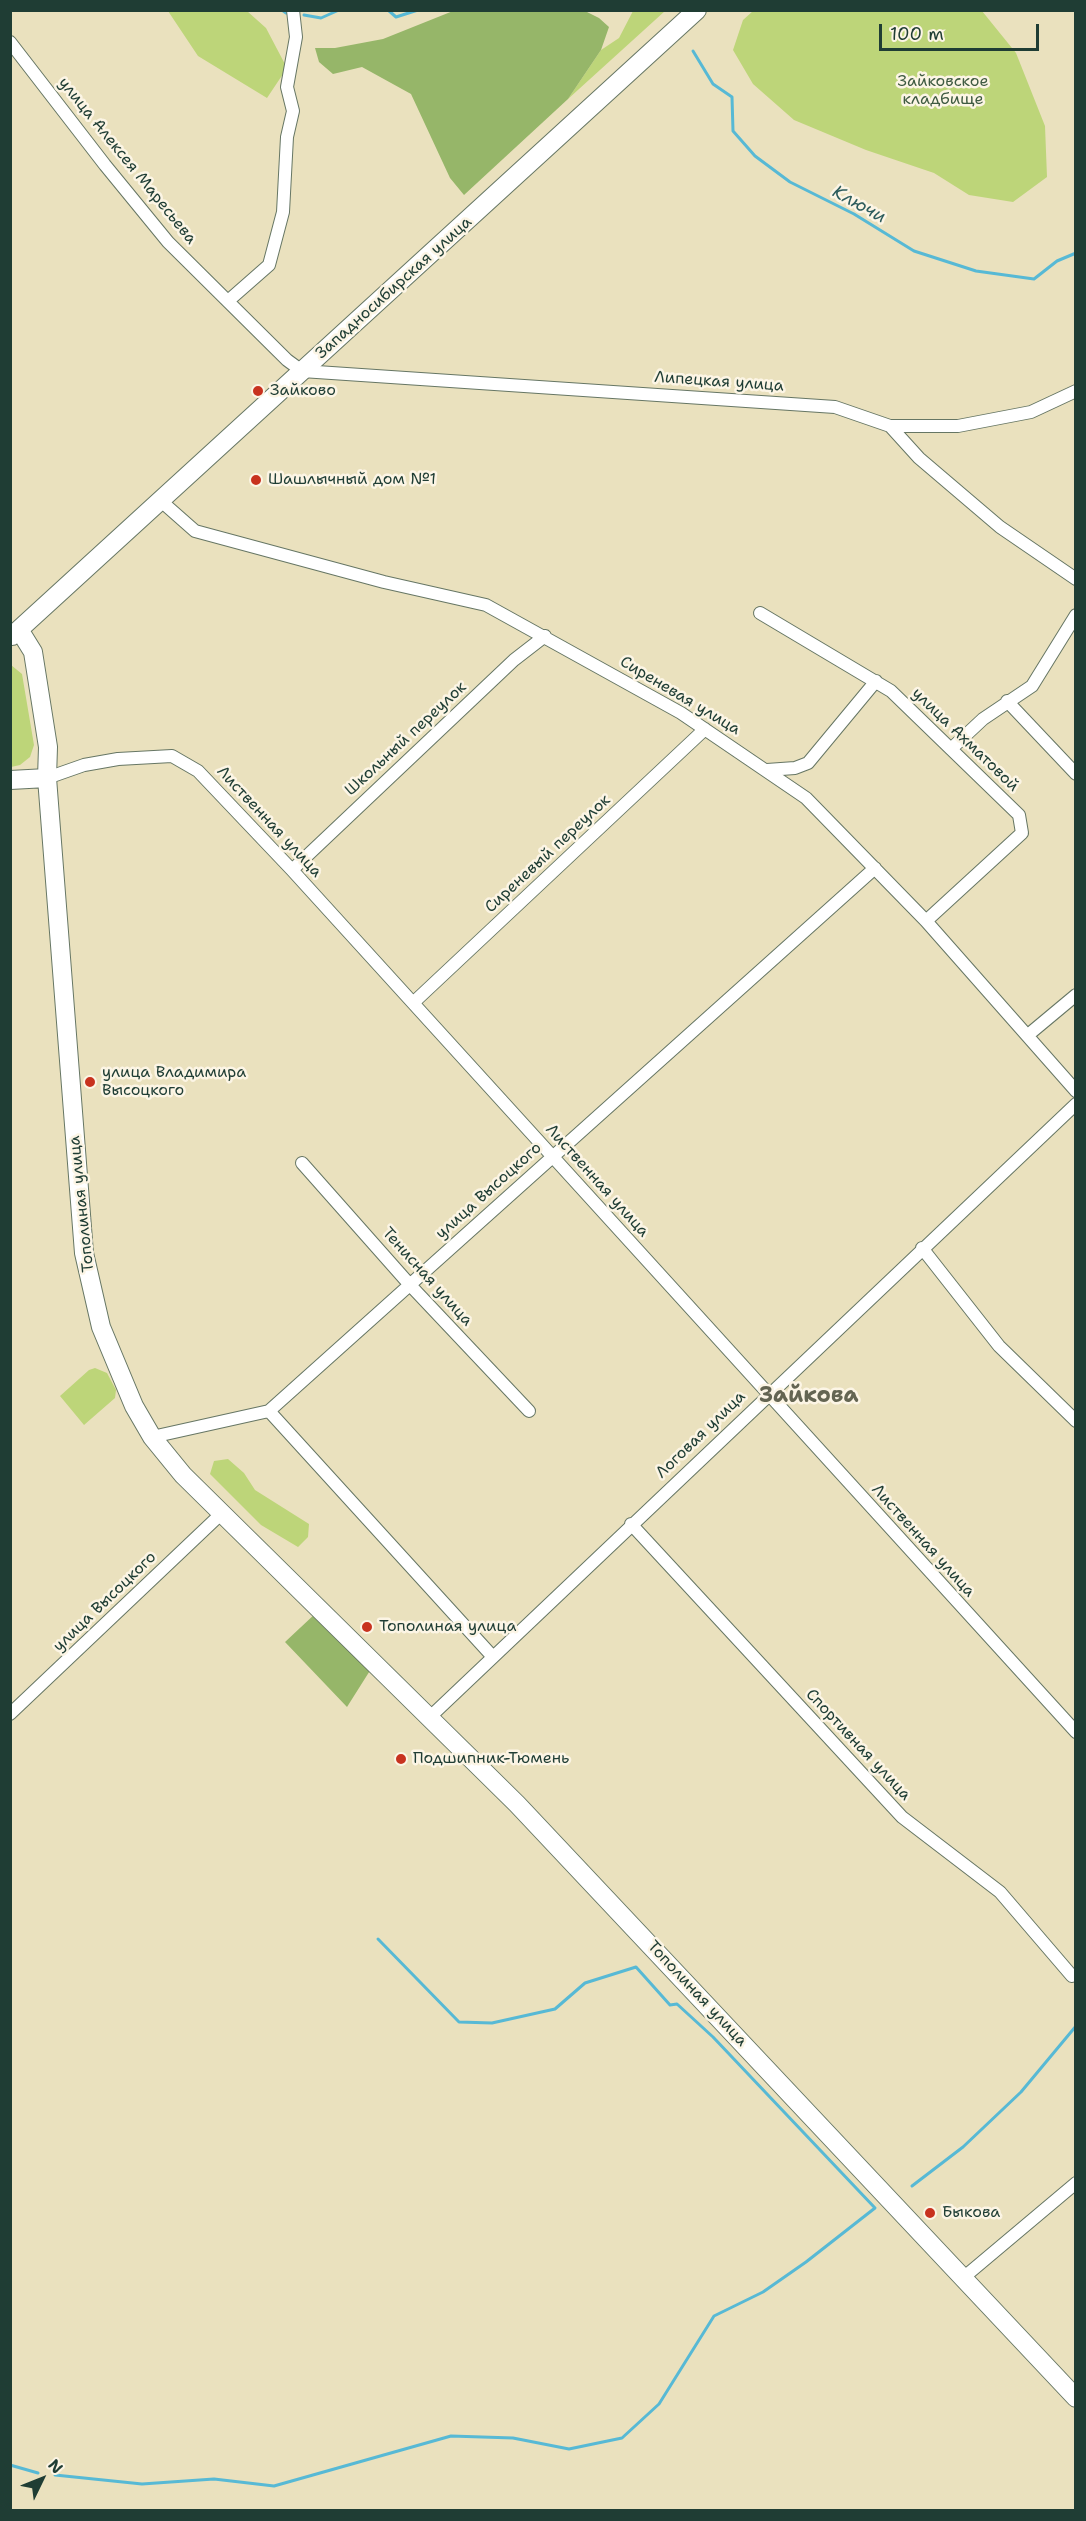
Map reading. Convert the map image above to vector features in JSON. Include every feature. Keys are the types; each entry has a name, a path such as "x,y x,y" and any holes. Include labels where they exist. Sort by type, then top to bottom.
{"main road":[{"name":"Западносибирская улица","path":"15,634 697,10"},
{"name":"Тополиная улица","path":"15,634 33,652 48,747 47,778 84,1253 101,1327 134,1406 152,1437 183,1475 385,1676 430,1717 652,1945 1076,2398"},
{"path":"10,780 47,778"},
{"path":"1037,2356 1076,2388"}],"street":[{"path":"228,301 269,265 283,212 287,137 293,111 287,87 296,37 294,10"},
{"name":"улица Алексея Маресьева","path":"10,42 168,242 302,371"},
{"name":"Липецкая улица","path":"302,371 835,406 890,426 920,458 1000,526 1076,579"},
{"path":"890,426 958,426 1031,412 1076,392"},
{"name":"Сиреневая улица","path":"161,501 195,531 373,579 486,605 545,636 705,729 806,798 926,921 1076,1091"},
{"name":"улица Ахматовой","path":"760,613 891,691 1019,815 1022,833 926,921"},
{"path":"952,748 1007,701 1032,686 1076,615"},
{"name":"Школьный переулок","path":"292,870 514,660 545,636"},
{"path":"767,770 795,768 808,763 876,681"},
{"path":"1007,701 1076,774"},
{"name":"Сиреневый переулок","path":"413,1004 705,729"},
{"name":"Лиственная улица","path":"47,778 84,765 118,759 172,756 198,771 292,870 767,1395 1076,1732"},
{"name":"улица Высоцкого","path":"152,1437 268,1411 875,868"},
{"path":"1028,1035 1076,995"},
{"name":"Логовая улица","path":"430,1717 1076,1104"},
{"name":"Тенисная улица","path":"302,1163 410,1285 529,1411"},
{"path":"922,1248 999,1346 1076,1421"},
{"path":"268,1411 493,1657"},
{"name":"улица Высоцкого","path":"10,1714 222,1513"},
{"name":"Спортивная улица","path":"631,1524 902,1817 1000,1892 1072,1976"},
{"path":"963,2278 1076,2183"}],"green space":[{"path":"168,11 247,11 266,28 287,68 267,98 198,56"},
{"path":"453,11 587,12 599,18 609,27 601,50 568,99 464,195 450,178 411,94 362,67 333,74 319,62 315,48 335,48 383,39"},
{"path":"633,11 665,11 568,99 601,50 619,38"},
{"name":"Зайковское кладбище","path":"753,11 982,11 1016,53 1045,126 1047,177 1013,202 969,195 934,173 866,150 794,120 753,84 733,50 743,20"},
{"path":"11,665 22,674 34,745 30,757 20,765 11,767"},
{"path":"95,1368 107,1373 116,1390 115,1398 84,1425 60,1396 89,1370"},
{"path":"228,1459 244,1473 255,1490 309,1524 308,1537 298,1547 261,1525 210,1474 214,1461"},
{"path":"316,1613 371,1669 347,1707 285,1642"}],"waterway":[{"name":"Ключи","path":"282,10 286,13"},
{"name":"Ключи","path":"304,15 321,18 339,10"},
{"name":"Ключи","path":"388,10 396,17 418,10"},
{"name":"Ключи","path":"693,51 713,84 732,97 733,131 755,156 790,182 854,214 914,251 976,271 1034,279 1057,261 1076,253"},
{"path":"55,2475 142,2484 214,2479 274,2486 451,2436 513,2438 569,2449 622,2438 659,2404 714,2316 763,2292 806,2262 875,2208 713,2037 677,2004 670,2005 636,1967 585,1983 555,2009 492,2023 459,2022 378,1939"},
{"path":"912,2186 963,2147 1021,2092 1076,2026"},
{"path":"10,2465 38,2473"}],"place":[{"name":"Зайково","path":"258,391"},
{"name":"Шашлычный дом №1","path":"256,480"},
{"name":"улица Владимира Высоцкого","path":"90,1082"},
{"name":"Тополиная улица","path":"367,1627"},
{"name":"Подшипник-Тюмень","path":"401,1759"},
{"name":"Быкова","path":"930,2213"}],"district":[{"name":"Зайкова","path":"809,1396"}]}
